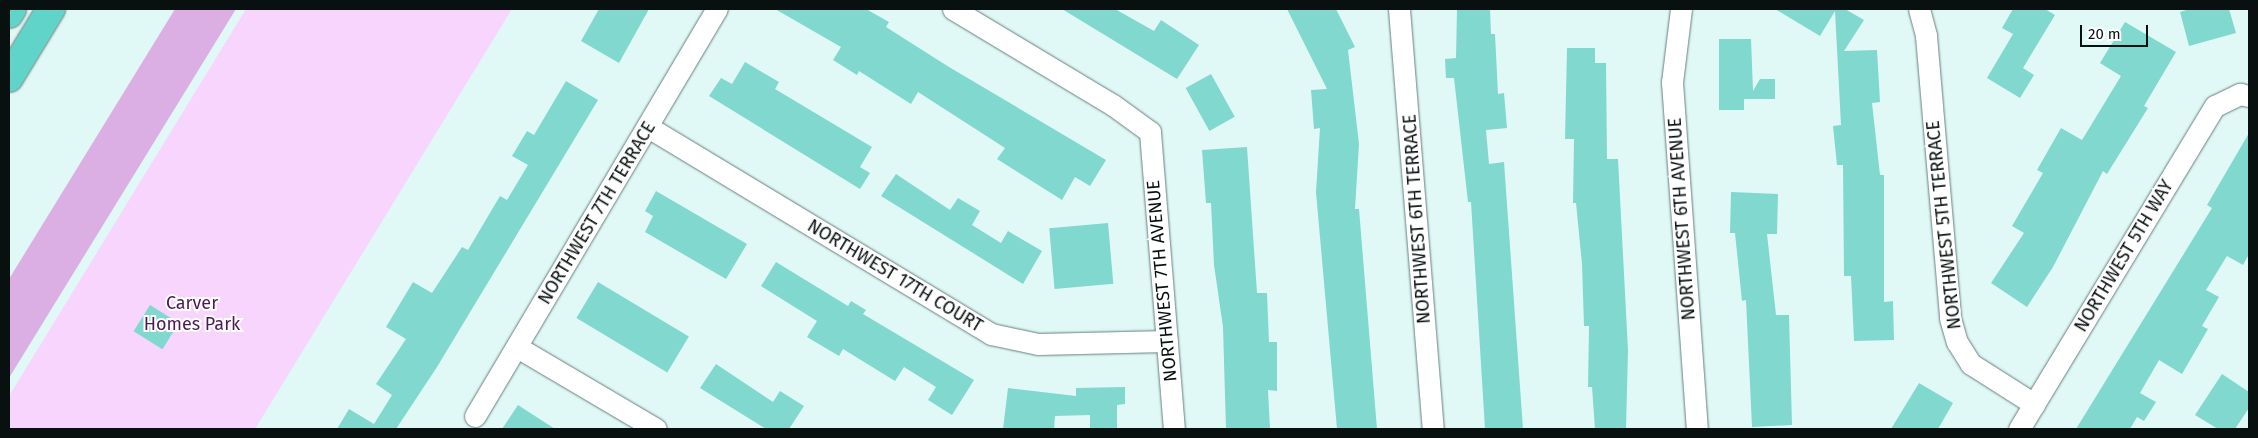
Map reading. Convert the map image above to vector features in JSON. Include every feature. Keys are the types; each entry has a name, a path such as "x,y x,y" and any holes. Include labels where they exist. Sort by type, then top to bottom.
{"highway":[{"path":"9,14 12,9"},
{"path":"9,78 51,9"}],"street":[{"name":"NORTHWEST 7TH TERRACE","path":"475,416 717,9"},
{"name":"NORTHWEST 7TH AVENUE","path":"953,9 1113,104 1150,132 1174,429"},
{"name":"NORTHWEST 6TH TERRACE","path":"1399,9 1433,429"},
{"name":"NORTHWEST 6TH AVENUE","path":"1681,9 1672,82 1697,429"},
{"name":"NORTHWEST 5TH TERRACE","path":"1919,9 1926,36 1950,318 1957,342 1971,364 2034,404"},
{"name":"NORTHWEST 5TH WAY","path":"2019,429 2215,106 2245,95"},
{"name":"NORTHWEST 17TH COURT","path":"648,127 991,334 1038,344 1167,341"},
{"path":"517,347 656,429"}],"green space":[{"name":"Carver Homes Park","path":"246,9 512,9 255,429 9,429 9,396"}],"shaded area":[{"path":"175,9 236,9 9,378 9,279"}],"building":[{"path":"599,9 649,9 619,63 581,41"},
{"path":"775,9 866,9 889,22 886,27 949,67 1106,160 1090,186 1075,177 1062,200 997,159 1005,148 918,92 911,104 859,71 857,75 833,60 841,47"},
{"path":"1062,9 1115,9 1154,31 1161,20 1199,45 1177,79"},
{"path":"1287,9 1336,9 1355,47 1348,50 1359,144 1355,209 1359,209 1377,429 1337,429 1316,192 1320,128 1314,129 1311,90 1327,89"},
{"path":"1457,9 1490,9 1491,34 1495,34 1498,94 1504,93 1507,128 1486,130 1489,164 1504,162 1523,429 1485,429 1471,202 1468,202 1454,78 1446,78 1445,59 1456,58"},
{"path":"1775,9 1845,9 1864,20 1844,51 1877,50 1880,102 1872,103 1880,175 1884,175 1884,302 1893,301 1894,340 1854,341 1851,276 1844,276 1843,165 1837,165 1833,126 1841,125 1835,11 1820,36"},
{"path":"2013,9 2045,9 2055,15 2023,68 2034,75 2020,98 1987,78 2013,34 2002,28"},
{"path":"2190,9 2229,9 2236,33 2189,46 2180,12"},
{"path":"2125,22 2176,52 2144,106 2148,108 2107,174 2103,171 2053,267 2027,307 1991,283 2024,233 2012,226 2043,173 2037,170 2061,128 2082,140 2121,76 2100,63"},
{"path":"1719,39 1751,39 1753,91 1760,79 1775,79 1775,99 1744,99 1744,110 1719,110"},
{"path":"1567,48 1595,48 1595,63 1606,63 1607,159 1618,159 1628,350 1626,429 1595,429 1592,387 1588,387 1589,326 1584,326 1582,264 1576,203 1573,203 1574,139 1565,139"},
{"path":"745,62 779,82 775,89 872,147 860,167 870,173 860,189 709,96 721,78 732,84"},
{"path":"1211,74 1235,117 1209,131 1186,88"},
{"path":"566,81 598,100 437,367 396,429 337,429 349,409 374,424 392,395 376,384 406,339 386,327 413,282 432,293 462,247 468,250 500,196 507,200 528,165 512,156 527,131 534,135"},
{"path":"2249,133 2249,254 2243,265 2227,256 2206,290 2219,297 2202,326 2208,329 2182,374 2159,360 2140,393 2156,402 2144,421 2137,417 2130,429 2076,429 2212,208 2207,205"},
{"path":"1247,147 1257,293 1267,293 1269,342 1277,342 1277,391 1268,390 1270,429 1226,429 1223,327 1214,265 1211,203 1206,203 1202,150"},
{"path":"896,174 950,210 958,198 980,211 972,225 1001,243 1008,231 1042,251 1023,284 881,196"},
{"path":"656,191 747,244 726,279 645,232 653,216 645,211"},
{"path":"1731,192 1778,194 1777,234 1767,234 1776,315 1789,315 1792,425 1752,427 1746,300 1742,301 1735,233 1730,233"},
{"path":"1108,223 1113,284 1055,289 1049,228"},
{"path":"776,262 848,306 851,301 866,310 863,314 974,380 952,415 928,400 936,387 904,367 895,381 843,349 839,356 807,337 817,321 761,286"},
{"path":"598,282 689,337 667,373 576,318"},
{"path":"150,305 179,323 162,349 134,331"},
{"path":"716,364 773,402 780,391 804,406 789,429 766,429 700,388"},
{"path":"2222,374 2249,392 2249,408 2235,429 2218,429 2195,415"},
{"path":"1919,383 1953,403 1938,429 1891,429"},
{"path":"1125,387 1125,404 1117,405 1117,429 1090,429 1090,415 1055,416 1054,429 1003,429 1008,388 1076,396 1076,388"},
{"path":"518,405 555,429 502,429"}]}
